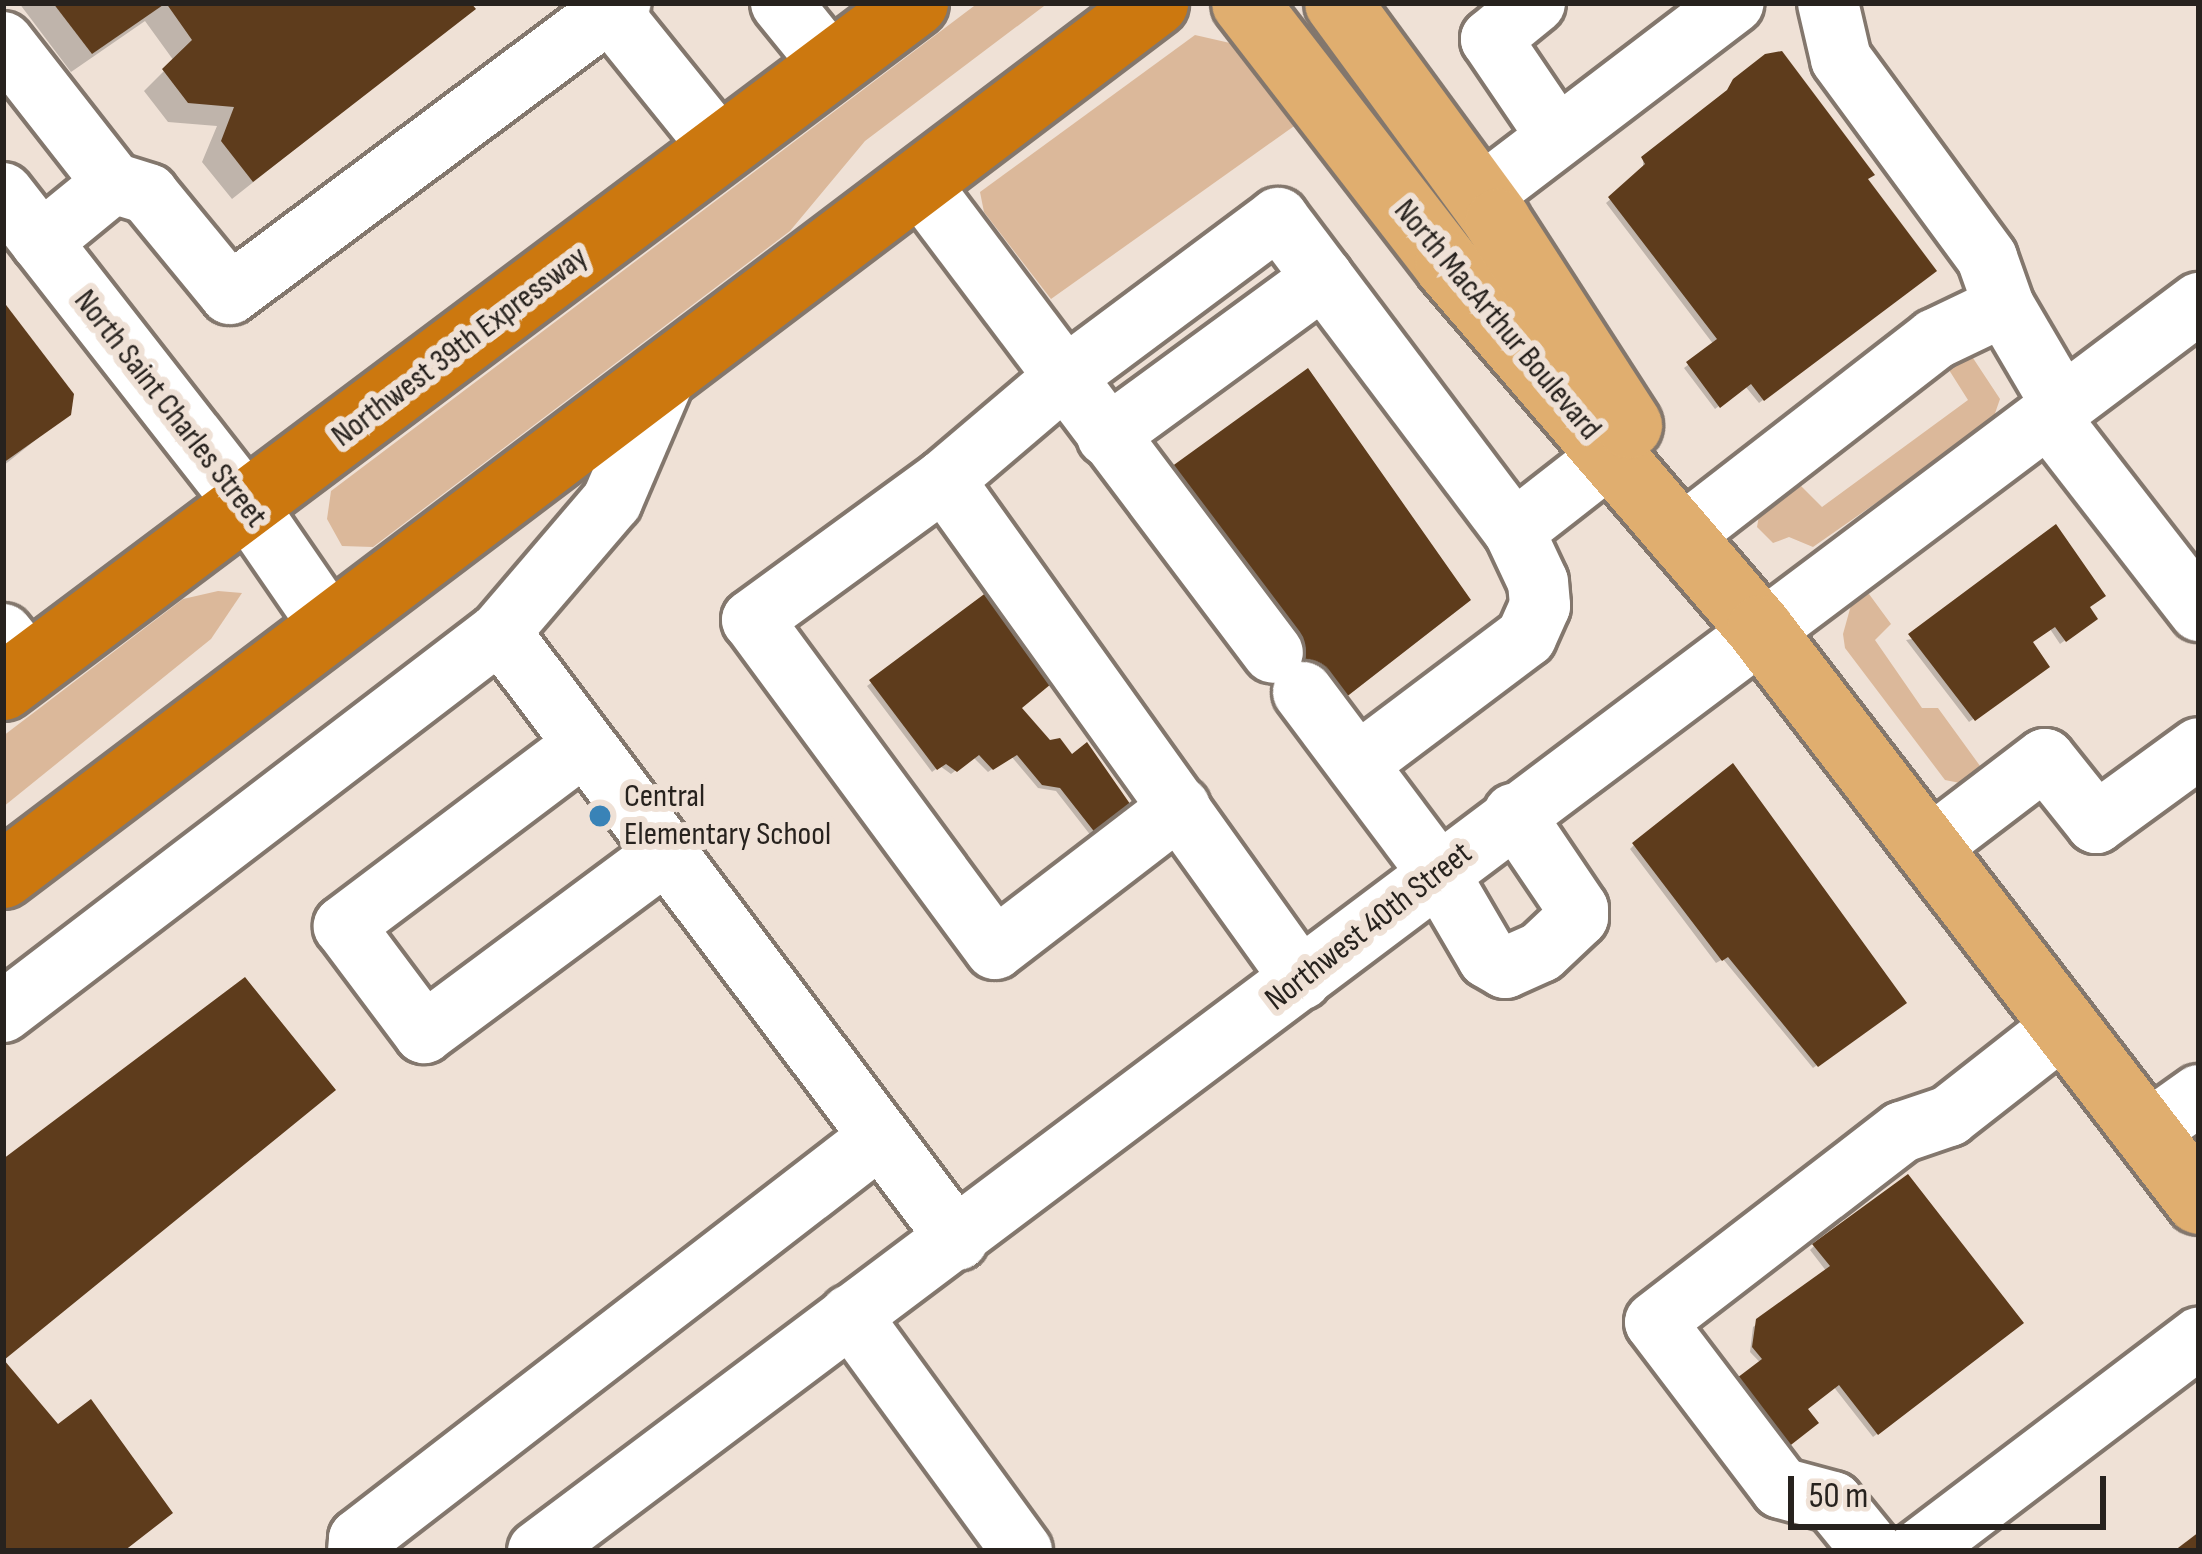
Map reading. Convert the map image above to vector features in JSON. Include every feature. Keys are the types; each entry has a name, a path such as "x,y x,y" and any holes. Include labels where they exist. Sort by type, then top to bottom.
{"highway":[{"name":"Northwest 39th Expressway","path":"12,663 248,507 915,3"},
{"path":"3,875 1155,3"}],"main road":[{"name":"North MacArthur Boulevard","path":"1245,3 1448,266 1760,629 2065,1025 2173,1114 2199,1201"},
{"name":"North MacArthur Boulevard","path":"1338,3 1479,196 1760,629"}],"street":[{"path":"781,3 832,66"},
{"path":"1535,3 1491,39 1556,135"},
{"path":"1479,196 1734,3"},
{"path":"1828,3 1841,59 1987,258 2003,306 2055,410 2199,611"},
{"path":"3,42 113,183 148,194 230,295 615,6 722,150"},
{"path":"40,242 113,183"},
{"path":"919,183 1358,763 1439,874 1471,933 1498,966 1520,964 1541,952 1569,928 1578,909 1514,814"},
{"name":"North Saint Charles Street","path":"3,193 248,507 332,628"},
{"path":"1180,807 995,949 752,620 944,480 1065,376 1278,218 1514,531 1538,582 1540,606 1526,637 1358,763"},
{"path":"1107,436 1323,278"},
{"name":"Northwest 40th Street","path":"538,1551 958,1240 1514,814 2199,303"},
{"path":"1694,526 1935,339 2003,306"},
{"path":"3,1012 500,632 612,501 666,375"},
{"path":"1514,531 1610,456"},
{"path":"944,480 1301,979"},
{"path":"500,632 958,1240"},
{"path":"584,745 344,926 424,1033 666,853"},
{"path":"1928,848 2045,759 2096,824 2199,748"},
{"path":"1873,1551 1833,1502 1780,1488 1655,1322 1902,1132 1948,1116 2065,1025"},
{"path":"358,1551 359,1539 880,1137"},
{"path":"850,1316 1022,1551"},
{"path":"1918,1551 2199,1338"}],"shaded area":[{"path":"978,3 1048,3 865,141 790,231 373,547 342,546 327,519 331,491"},
{"path":"1195,35 1230,43 1297,124 1051,299 984,212 980,192"},
{"path":"1953,353 1971,355 2000,399 1992,422 1813,547 1789,537 1773,543 1757,527 1760,510 1801,486 1822,507 1968,400 1949,370"},
{"path":"218,591 242,593 211,639 3,807 3,736 183,599"},
{"path":"1869,594 1891,624 1875,640 1922,708 1938,708 1983,770 1960,783 1945,780 1845,648 1843,634 1853,598"}],"building":[{"path":"53,3 166,3 92,54"},
{"path":"166,3 471,3 476,9 253,182 221,141 234,107 188,103 162,69 192,40"},
{"path":"1782,51 1875,175 1868,179 1937,271 1764,401 1751,384 1720,408 1686,362 1717,339 1608,197 1645,164 1641,157 1727,90 1733,79 1765,54"},
{"path":"3,301 74,394 71,415 3,463"},
{"path":"1308,368 1471,600 1345,698 1325,672 1296,693 1268,658 1298,634 1171,467"},
{"path":"2056,524 2106,596 2090,607 2098,619 2066,642 2055,627 2033,642 2050,667 1975,721 1908,634"},
{"path":"987,592 1051,684 1022,708 1050,740 1060,738 1072,754 1087,742 1135,811 1100,839 1060,788 1042,785 1017,755 993,770 979,755 957,772 946,764 937,770 869,680"},
{"path":"1733,763 1907,1003 1818,1067 1728,957 1722,961 1632,843"},
{"path":"245,977 336,1090 4,1360 58,1424 91,1399 173,1513 124,1551 3,1551 3,1159"},
{"path":"1908,1174 2024,1323 1878,1435 1839,1385 1808,1409 1819,1423 1787,1448 1733,1381 1762,1359 1752,1347 1756,1319 1830,1266 1812,1244"},
{"path":"2199,1532 2199,1551 2174,1551"}],"place":[{"name":"Central Elementary School","path":"600,816"}]}
